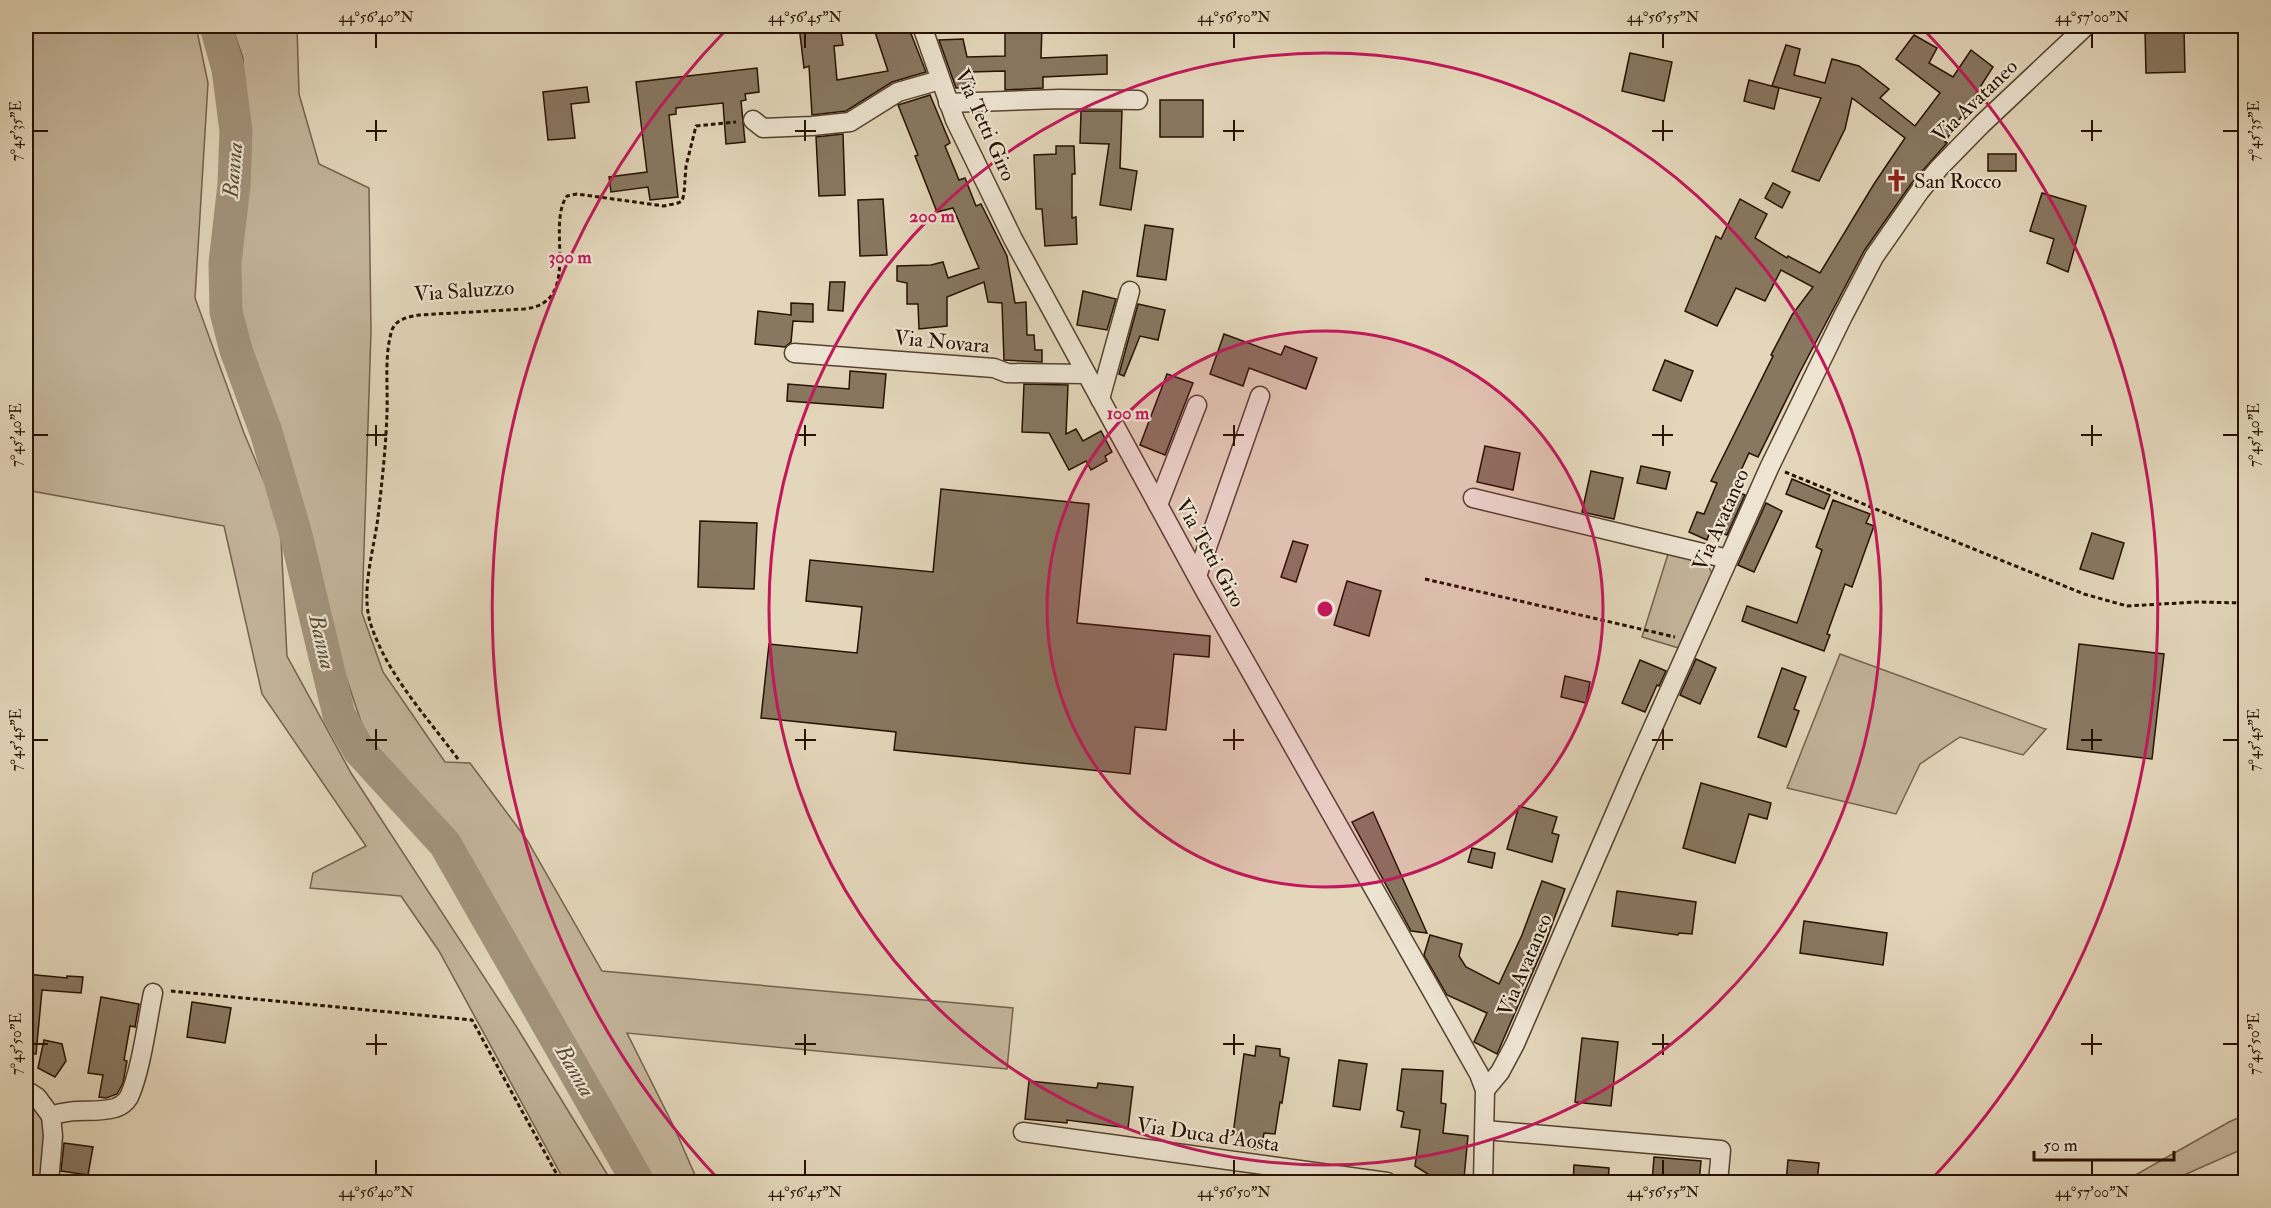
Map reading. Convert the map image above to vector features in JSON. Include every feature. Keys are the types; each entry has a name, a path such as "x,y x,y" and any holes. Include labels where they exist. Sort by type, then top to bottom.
{"street":[{"name":"Via Tetti Giro","path":"922,26 948,103 966,145 1013,239 1197,576 1479,1074 1485,1090"},
{"name":"Via Avataneo","path":"1485,1090 1500,1072 1515,1044 1770,466 1865,274 1920,191 1968,138 2086,26"},
{"path":"753,120 763,128 841,124 860,116 898,92 940,80"},
{"path":"948,103 1060,99 1138,100"},
{"path":"1100,399 1130,291"},
{"name":"Via Novara","path":"794,353 994,368 1007,373 1086,374"},
{"path":"1197,576 1260,396"},
{"path":"1158,505 1197,405"},
{"path":"1473,498 1728,559"},
{"path":"51,1116 71,1110 122,1106 128,1098 139,1059 153,993"},
{"path":"26,1090 37,1097 51,1116 53,1136 49,1182"},
{"path":"1483,1182 1485,1090"},
{"path":"1485,1130 1721,1150 1718,1182"},
{"name":"Via Duca d'Aosta","path":"1023,1132 1387,1182"}],"path":[{"name":"Via Saluzzo","path":"458,759 394,675 371,625 369,613 369,577 378,514 387,414 388,353 392,329 396,322 418,315 541,306 552,296 557,283 561,210 567,196 577,194 664,206 678,203 682,201 684,194 686,166 696,126 753,120"},
{"path":"1770,466 2084,594 2127,606 2196,602 2246,603"},
{"path":"1425,579 1691,641"},
{"path":"153,993 170,991 472,1020 561,1182"}],"shaded area":[{"path":"26,26 196,26 208,83 195,298 244,433 280,519 287,656 351,773 516,1026 612,1182 565,1182 439,951 401,896 310,888 313,873 366,846 262,694 224,526 26,490"},
{"path":"232,26 297,26 299,94 319,164 369,188 371,331 362,613 383,672 445,762 470,763 527,840 602,971 1013,1008 1007,1069 627,1033 674,1127 698,1182 648,1182 565,1045 445,833 366,737 314,581 296,488 248,365 232,268 242,158 243,58"},
{"path":"1668,554 1706,562 1713,575 1682,649 1642,637"},
{"path":"1840,654 2046,729 2023,755 1960,737 1920,764 1896,814 1787,788"},
{"path":"26,1099 40,1110 46,1131 42,1182 26,1182"},
{"path":"2245,1115 2245,1148 2175,1179 2163,1182 2123,1182 2229,1122"}],"building":[{"path":"799,26 840,26 843,45 834,46 837,80 888,71 873,26 908,26 926,72 892,82 846,111 812,115 809,66 804,68"},
{"path":"1005,26 1042,26 1041,58 1107,55 1107,74 1043,77 1043,88 1005,90 1005,71 970,72 973,87 956,88 939,40 963,39 967,57 1005,56"},
{"path":"2145,30 2184,30 2185,72 2146,73"},
{"path":"1914,35 1937,48 1929,63 1953,77 1971,50 1993,67 1945,142 1947,143 1911,184 1864,251 1758,457 1749,453 1732,490 1745,495 1727,535 1711,529 1707,540 1689,532 1697,512 1704,514 1717,483 1711,481 1773,356 1771,355 1792,315 1813,287 1781,270 1765,301 1736,288 1717,326 1685,311 1716,236 1721,239 1740,199 1767,214 1755,238 1787,258 1788,256 1820,273 1905,138 1852,98 1845,129 1819,181 1792,171 1821,98 1772,86 1786,45 1800,49 1794,75 1825,83 1832,59 1859,66 1889,89 1880,98 1915,126 1940,93 1896,59"},
{"path":"1630,53 1672,62 1664,101 1622,91"},
{"path":"757,68 759,92 745,94 746,100 741,101 745,142 726,144 723,103 676,108 676,114 669,115 678,197 650,200 648,187 611,192 609,177 647,172 636,82"},
{"path":"1749,80 1779,88 1774,109 1744,101"},
{"path":"587,87 589,102 571,104 575,138 548,140 543,92"},
{"path":"930,95 950,143 945,146 959,180 965,178 976,206 981,204 1007,256 1015,303 1026,302 1027,335 1034,335 1035,350 1042,350 1042,362 1004,360 1002,303 988,302 984,282 947,297 947,326 919,329 918,304 907,304 907,283 897,281 897,266 931,265 943,262 948,278 979,268 953,208 937,212 898,105"},
{"path":"1160,100 1203,100 1203,137 1160,137"},
{"path":"1081,111 1122,111 1120,168 1137,171 1131,210 1100,205 1109,144 1080,143"},
{"path":"843,134 845,195 819,196 816,137"},
{"path":"1056,146 1074,146 1072,218 1076,217 1077,244 1045,246 1042,209 1036,209 1034,155 1056,154"},
{"path":"1988,154 2016,154 2016,171 1988,171"},
{"path":"1773,183 1790,192 1782,208 1765,198"},
{"path":"2042,193 2086,206 2068,272 2047,263 2054,239 2030,231"},
{"path":"883,199 887,255 860,256 858,200"},
{"path":"1145,225 1173,229 1166,280 1137,276"},
{"path":"830,282 845,282 843,311 828,310"},
{"path":"1083,291 1116,299 1107,330 1077,325"},
{"path":"791,303 813,304 813,322 793,321 791,342 785,347 755,344 758,311 791,315"},
{"path":"1138,304 1165,310 1158,340 1140,336 1124,376 1119,374"},
{"path":"1224,334 1281,355 1285,346 1317,358 1306,389 1249,368 1243,386 1210,374"},
{"path":"1665,360 1693,371 1681,401 1653,390"},
{"path":"850,371 886,374 883,408 787,401 788,384 849,389"},
{"path":"1167,374 1193,383 1165,455 1140,445"},
{"path":"1024,384 1068,385 1066,434 1076,429 1083,441 1101,431 1112,452 1105,456 1107,461 1091,470 1086,461 1069,470 1049,433 1022,432"},
{"path":"1485,446 1520,453 1513,490 1477,482"},
{"path":"1641,466 1670,472 1666,489 1637,483"},
{"path":"1591,471 1623,478 1614,519 1582,512"},
{"path":"1792,479 1830,495 1824,509 1786,494"},
{"path":"941,489 1089,504 1077,623 1210,636 1209,657 1174,654 1166,730 1135,727 1130,774 894,750 896,732 761,718 769,644 857,653 862,607 806,601 810,560 933,572"},
{"path":"1833,500 1870,514 1866,523 1874,526 1852,587 1845,584 1827,634 1830,635 1824,651 1742,621 1747,606 1797,623 1822,550 1816,547"},
{"path":"1766,503 1782,511 1754,572 1738,565"},
{"path":"700,521 757,523 754,589 698,587"},
{"path":"2092,533 2124,543 2113,579 2080,569"},
{"path":"1293,541 1308,545 1296,582 1281,577"},
{"path":"1347,581 1381,591 1369,636 1334,625"},
{"path":"2079,644 2164,654 2152,759 2067,749"},
{"path":"1696,659 1716,668 1700,704 1680,695"},
{"path":"1640,660 1666,671 1645,712 1622,703"},
{"path":"1782,668 1806,677 1794,709 1799,711 1786,747 1758,737"},
{"path":"1565,676 1590,682 1586,703 1561,697"},
{"path":"1701,783 1771,803 1767,819 1749,814 1735,863 1683,848"},
{"path":"1519,806 1557,817 1552,833 1559,835 1552,862 1507,849"},
{"path":"1373,812 1427,933 1411,931 1352,822"},
{"path":"1472,848 1495,853 1492,868 1468,862"},
{"path":"1542,881 1565,889 1545,944 1497,1054 1474,1042 1487,1013 1447,995 1424,955 1430,935 1462,944 1459,956 1466,967 1499,984 1522,935"},
{"path":"1617,891 1696,902 1692,934 1679,933 1678,935 1612,926"},
{"path":"1804,921 1887,933 1883,965 1800,953"},
{"path":"26,974 67,978 67,976 83,977 81,993 42,990 36,1054 26,1053"},
{"path":"101,997 139,1004 135,1027 130,1026 124,1060 127,1061 123,1083 117,1094 106,1098 99,1097 103,1075 88,1073"},
{"path":"192,1002 231,1008 225,1043 187,1037"},
{"path":"1582,1038 1618,1042 1611,1106 1575,1102"},
{"path":"44,1040 62,1044 66,1061 55,1077 38,1068"},
{"path":"1256,1046 1280,1049 1280,1056 1289,1058 1275,1134 1264,1133 1261,1150 1238,1147 1239,1135 1233,1134 1244,1054 1255,1056"},
{"path":"1339,1060 1367,1064 1360,1110 1333,1106"},
{"path":"1402,1069 1443,1071 1441,1103 1446,1104 1443,1133 1468,1136 1464,1178 1431,1176 1415,1166 1420,1130 1401,1127 1404,1112 1397,1110"},
{"path":"1029,1081 1097,1088 1098,1083 1133,1087 1128,1128 1067,1120 1067,1123 1025,1119"},
{"path":"64,1143 93,1147 88,1175 61,1171"},
{"path":"1654,1157 1701,1161 1699,1182 1652,1182"},
{"path":"1788,1160 1819,1163 1817,1182 1786,1182"},
{"path":"1574,1165 1609,1168 1608,1182 1573,1182"}],"waterway":[{"name":"Banna","path":"216,26 228,69 236,131 234,185 225,263 226,312 236,350 266,432 296,535 339,715 359,750 445,844 638,1182"}],"place":[{"name":"San Rocco","path":"1896,181"}]}
